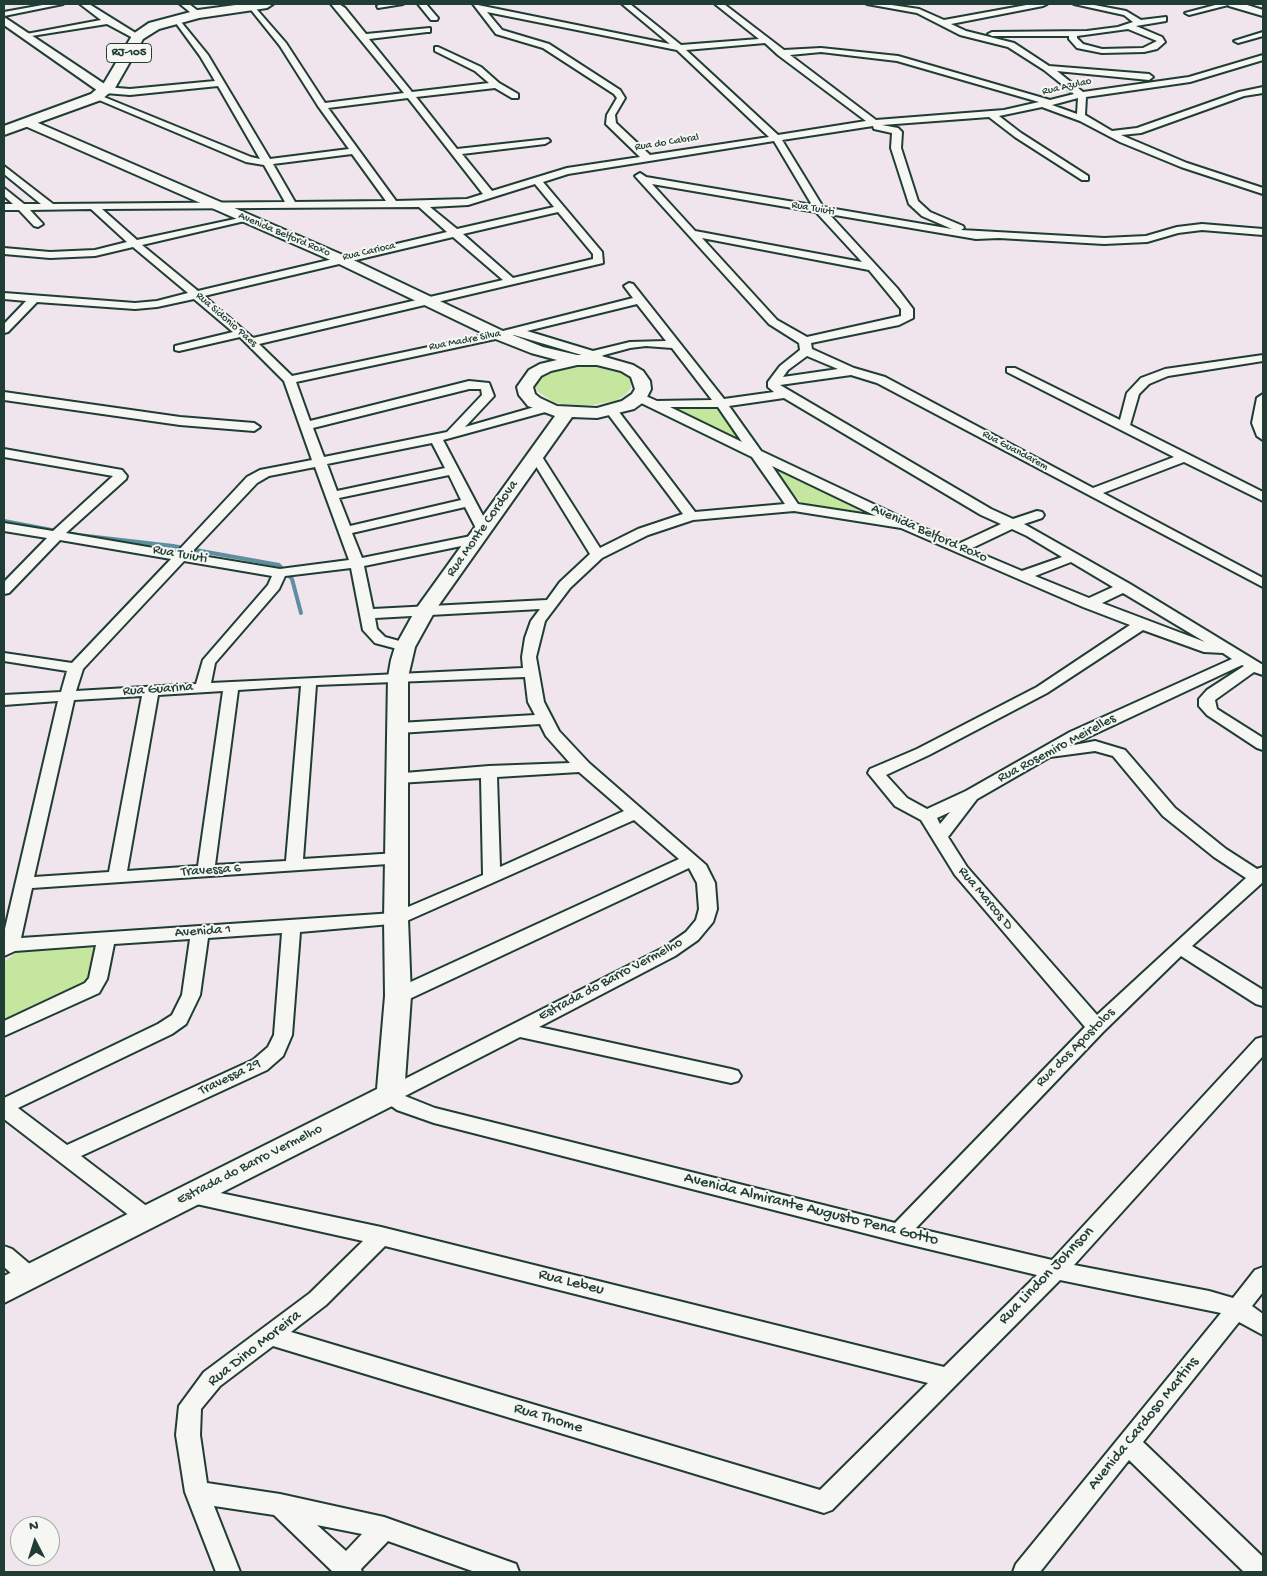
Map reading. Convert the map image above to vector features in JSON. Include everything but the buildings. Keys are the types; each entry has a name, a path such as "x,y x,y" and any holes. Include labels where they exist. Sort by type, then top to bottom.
{"main road":[{"name":"RJ-105","path":"100,94 115,78 144,33 177,19 198,14 267,4"},
{"path":"4,131 29,123 100,94"}],"street":[{"path":"4,14 59,4"},
{"path":"84,4 123,29 144,33"},
{"path":"184,4 198,14"},
{"path":"335,4 342,10 490,196"},
{"path":"381,6 399,4"},
{"path":"422,4 434,18"},
{"path":"618,4 627,4 679,48 776,138 798,169 820,210 907,309 907,318 899,322 806,346 784,368 774,382 774,386 986,512 1024,528 1253,665 1212,693 1207,699 1207,706 1212,712 1263,745"},
{"path":"719,4 874,123"},
{"path":"871,4 896,5 919,11 963,33 1011,45 1047,68 1081,94 1083,102 1081,115 1083,119"},
{"path":"943,22 1018,6 1043,4"},
{"path":"1078,4 1126,13 1137,20 1134,25"},
{"path":"1189,13 1228,4"},
{"path":"1233,4 1250,6 1263,13"},
{"path":"252,6 284,45 322,106 394,205"},
{"path":"479,6 654,45 679,48 765,41"},
{"path":"479,6 499,32 554,50 617,92 620,102 611,115 611,124 647,158"},
{"path":"177,19 204,55 221,82 265,162 292,205"},
{"path":"963,33 1074,33 1163,19"},
{"path":"4,20 100,94 221,82"},
{"path":"25,35 108,21"},
{"path":"1074,33 1074,39 1080,46 1102,52 1144,50 1154,47 1161,42 1160,38 1134,25"},
{"path":"123,29 144,33"},
{"path":"363,37 427,30"},
{"path":"1238,41 1263,34"},
{"path":"8,38 100,94 240,156 265,162 355,151"},
{"path":"438,49 472,65 496,85 515,96"},
{"path":"781,53 821,50 898,59 1046,103 1109,133 1184,165 1263,191"},
{"name":"Rua Azulao","path":"874,123 945,116 991,114 1081,94 1190,79 1263,57"},
{"path":"1047,68 1145,77 1177,76 1230,68"},
{"path":"322,106 496,85"},
{"path":"1109,133 1138,131 1242,94 1263,90"},
{"path":"991,114 1018,135 1085,178"},
{"name":"Avenida Belford Roxo","path":"29,123 340,259 499,335 538,350 586,358 614,363 637,374 642,381 643,389 639,397 628,405 612,411 566,413 545,408 528,395 526,388 528,380 535,373 546,367 586,358"},
{"name":"Rua do Cabral","path":"4,207 394,205 468,202 567,170 874,123"},
{"path":"849,127 873,126 895,130 896,148 913,202 919,209 940,220 985,237 999,235 1104,241 1147,239 1177,230 1202,228 1263,232"},
{"path":"455,152 545,141"},
{"path":"625,161 773,322 806,346 851,370"},
{"path":"4,169 50,206"},
{"path":"251,342 512,282 600,259 598,254 536,179"},
{"name":"Rua Tuiuti","path":"642,179 928,230 985,237"},
{"path":"4,191 22,206 38,224"},
{"path":"421,204 512,282"},
{"name":"Rua Sidonio Paes","path":"93,206 136,245 242,333 289,380 357,564 369,614 370,630 380,640 405,647"},
{"name":"Rua Carioca","path":"150,305 452,232 560,208"},
{"path":"4,251 72,255 96,253 245,218"},
{"path":"692,233 872,267"},
{"path":"629,286 721,404 752,451 794,507"},
{"path":"4,296 150,305"},
{"path":"4,330 35,298"},
{"name":"Rua Madre Silva","path":"289,380 499,335 640,300"},
{"path":"514,331 586,358 630,345 646,343 675,345"},
{"path":"179,348 242,333"},
{"path":"538,350 546,367"},
{"path":"1124,426 1133,394 1145,381 1183,370 1263,358"},
{"name":"Rua Guandarem","path":"774,382 851,370 898,388 1263,583"},
{"path":"1010,370 1263,497"},
{"path":"307,426 469,385 481,385 488,392 488,396 451,435"},
{"path":"656,404 721,404 787,394"},
{"path":"4,396 180,421 254,426"},
{"name":"Avenida Belford Roxo","path":"639,397 904,524 1022,576 1088,604 1209,649 1227,649"},
{"path":"1263,398 1259,410 1258,423 1263,436"},
{"path":"7,947 25,883 66,696 76,668 187,548 257,476 451,435 545,408"},
{"path":"612,411 691,516"},
{"name":"Rua Monte Cordova","path":"405,647 426,610 566,413"},
{"path":"357,564 480,534 469,502 436,438"},
{"path":"4,453 117,473 121,476 61,532 4,590"},
{"path":"535,455 597,555"},
{"path":"1094,492 1185,457"},
{"path":"332,496 453,470"},
{"path":"345,531 469,502"},
{"name":"Estrada do Barro Vermelho","path":"4,1290 669,952 692,936 704,922 708,910 709,899 706,883 700,869 583,767 552,733 544,719 536,702 529,657 532,638 538,621 571,578 597,555 643,532 691,516 794,507 904,524"},
{"path":"960,548 1012,524 1037,515"},
{"name":"Rua Tuiuti","path":"4,527 61,532 187,548 285,572 357,564"},
{"path":"1022,576 1072,556"},
{"name":"Rua Guarina","path":"4,700 202,688 208,663 285,572"},
{"path":"1088,604 1125,587"},
{"path":"369,614 550,604"},
{"name":"Rua Marcos D","path":"1096,1027 961,871 927,816 901,802 876,773 923,752 1042,690 1102,652 1141,624"},
{"path":"390,1095 398,996 396,918 398,677 405,647"},
{"path":"4,656 76,668"},
{"name":"Rua Rosemiro Meirelles","path":"927,816 972,794 1076,736 1253,665"},
{"path":"202,688 309,681 530,672"},
{"path":"294,866 309,681"},
{"path":"206,872 232,686"},
{"path":"118,877 151,691"},
{"path":"399,728 544,719"},
{"path":"1043,755 1095,746 1119,753 1169,812 1196,836 1261,875"},
{"path":"398,778 489,771 583,767"},
{"path":"489,771 492,876"},
{"path":"940,836 972,794"},
{"name":"Avenida 1","path":"7,947 396,918 436,903 634,813"},
{"name":"Travessa 6","path":"25,883 397,859"},
{"path":"398,996 691,860"},
{"name":"Rua dos Apostolos","path":"899,1233 1096,1027 1180,947 1261,875"},
{"name":"Travessa 29","path":"66,1154 260,1065 276,1051 283,1035 291,927"},
{"path":"146,1217 4,1107 165,1029 179,1019 191,995 200,932"},
{"path":"4,1029 92,988 98,979 106,939"},
{"path":"1180,947 1263,999"},
{"path":"517,1029 732,1076"},
{"name":"Rua Lindon Johnson","path":"824,1502 1056,1270 1263,1044"},
{"name":"Avenida Almirante Augusto Pena Gotto","path":"390,1095 404,1105 434,1115 899,1233 1056,1270 1209,1300 1237,1308 1263,1326"},
{"name":"Rua Lebeu","path":"192,1195 381,1236 948,1378"},
{"name":"Rua Dino Moreira","path":"228,1572 197,1492 188,1435 190,1406 212,1379 272,1336 318,1299 381,1236"},
{"path":"4,1255 30,1277"},
{"name":"Avenida Cardoso Martins","path":"1025,1572 1263,1276"},
{"name":"Rua Thome","path":"272,1336 824,1502"},
{"path":"1129,1444 1244,1563 1262,1572"},
{"path":"197,1492 280,1505 384,1528 507,1572"},
{"path":"280,1505 348,1570 384,1528"}],"green space":[{"path":"587,362 616,368 626,373 631,380 631,388 625,395 615,401 585,406 555,403 537,391 535,384 538,377 546,371"},
{"path":"713,405 755,453 670,407"},
{"path":"755,453 870,516 803,504"},
{"path":"97,947 86,986 4,1021 4,962 17,952"}],"waterway":[{"path":"4,521 78,535 173,546 279,565 292,579 301,613"}]}
